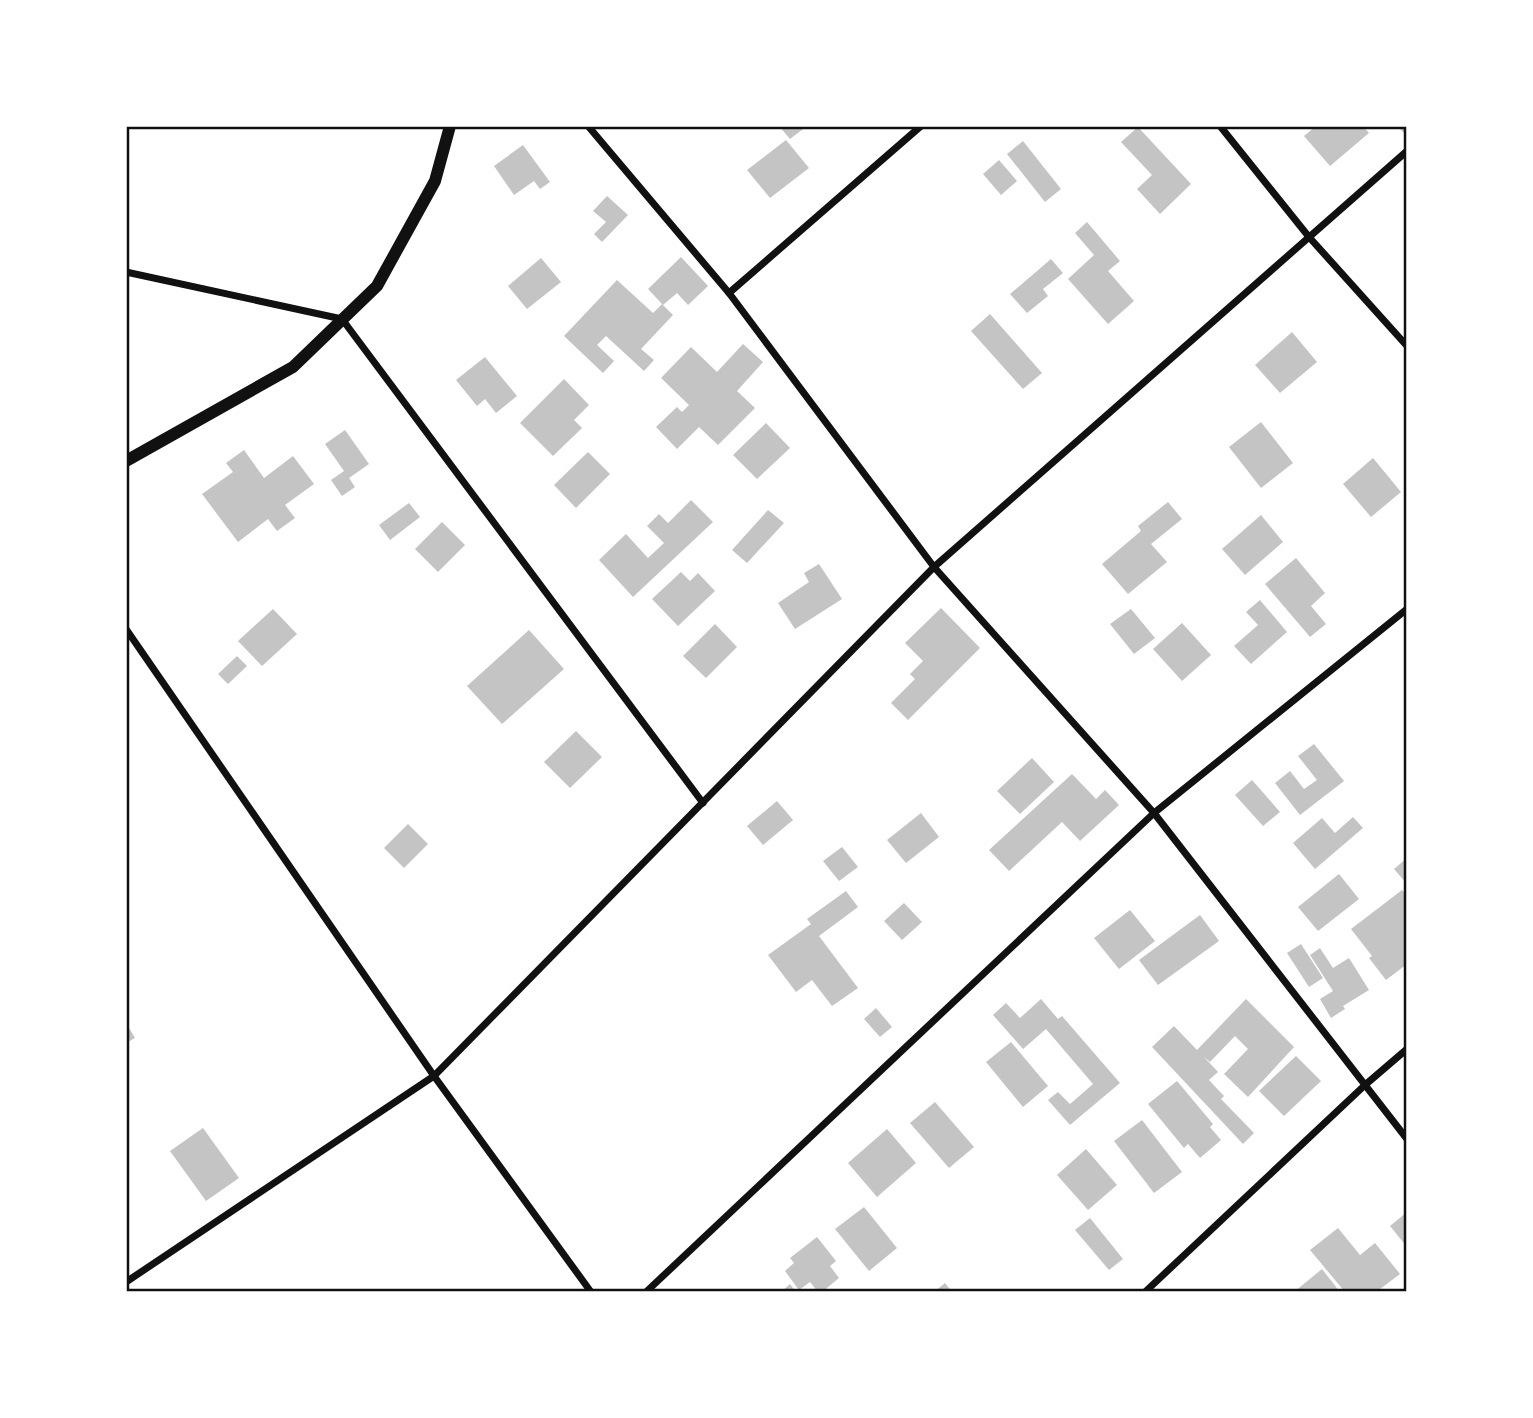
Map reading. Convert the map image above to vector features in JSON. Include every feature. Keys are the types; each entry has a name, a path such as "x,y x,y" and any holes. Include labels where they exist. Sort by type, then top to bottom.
{"street":[{"path":"126,461 293,367 377,286 435,181 450,126"},
{"path":"588,126 729,293 934,567 1154,813 1407,1139"},
{"path":"729,293 921,126"},
{"path":"1220,126 1309,237 1407,346"},
{"path":"126,1282 434,1076 934,567 1407,151"},
{"path":"126,272 342,319 703,803"},
{"path":"646,1292 1154,813 1407,609"},
{"path":"126,629 434,1076 591,1292"},
{"path":"1145,1292 1365,1085 1407,1049"}],"building":[{"path":"779,126 807,126 790,139"},
{"path":"1316,126 1363,126 1369,133 1330,166 1304,136"},
{"path":"1397,126 1407,126 1407,132 1405,134"},
{"path":"1138,127 1191,184 1160,214 1137,189 1152,175 1121,142"},
{"path":"786,140 809,168 770,198 747,170"},
{"path":"1023,141 1061,189 1045,202 1007,154"},
{"path":"523,145 550,182 540,189 534,181 514,195 494,166"},
{"path":"999,160 1017,181 1001,195 983,174"},
{"path":"607,196 628,215 602,242 594,234 606,222 593,211"},
{"path":"1087,222 1120,261 1108,271 1134,301 1108,324 1068,279 1094,255 1075,233"},
{"path":"681,257 708,286 688,305 677,293 663,305 648,289"},
{"path":"541,258 561,282 527,309 508,286"},
{"path":"1051,259 1063,273 1043,289 1048,296 1027,313 1010,294"},
{"path":"617,280 653,313 662,304 673,315 641,349 654,360 644,371 606,336 597,345 614,361 603,373 564,336"},
{"path":"990,314 1042,373 1023,389 971,331"},
{"path":"1292,332 1317,362 1280,393 1255,365"},
{"path":"743,344 763,362 737,391 755,408 718,445 699,427 677,449 656,427 677,407 682,412 689,405 661,378 691,347 717,372"},
{"path":"485,357 517,396 496,413 485,399 477,406 456,380"},
{"path":"564,379 589,405 574,420 582,428 553,456 520,423"},
{"path":"1261,422 1293,463 1261,488 1229,447"},
{"path":"766,423 790,448 757,479 733,455"},
{"path":"345,430 369,464 349,478 355,487 342,496 331,480 344,471 325,444"},
{"path":"244,450 264,478 293,456 314,484 285,505 295,518 277,531 268,519 238,542 202,494 233,472 226,463"},
{"path":"588,452 610,474 576,508 554,485"},
{"path":"1373,458 1401,492 1371,517 1343,484"},
{"path":"691,500 713,522 633,597 599,560 626,534 648,558 664,543 647,526 659,514 668,523"},
{"path":"1168,502 1182,519 1151,544 1167,562 1128,594 1102,564 1141,531 1138,526"},
{"path":"409,503 420,517 390,540 379,525"},
{"path":"768,510 784,523 747,563 732,550"},
{"path":"1261,515 1283,542 1245,575 1222,549"},
{"path":"442,522 465,545 438,572 415,549"},
{"path":"1296,558 1325,593 1311,606 1326,624 1310,637 1265,584"},
{"path":"819,564 842,599 795,629 778,603 809,582 804,573"},
{"path":"681,572 690,581 698,573 715,591 678,626 652,599"},
{"path":"1260,600 1287,632 1251,664 1234,646 1258,625 1246,612"},
{"path":"941,608 980,648 908,720 891,703 915,679 910,674 923,661 905,643"},
{"path":"273,609 297,634 262,666 238,641"},
{"path":"1131,609 1155,638 1134,654 1110,624"},
{"path":"1182,623 1211,655 1182,681 1153,649"},
{"path":"715,624 737,647 706,678 683,656"},
{"path":"529,630 564,669 502,724 467,686"},
{"path":"237,656 247,666 228,684 218,674"},
{"path":"576,731 602,757 570,788 544,762"},
{"path":"1314,744 1344,781 1300,815 1275,783 1290,771 1304,789 1317,780 1298,756"},
{"path":"1032,758 1054,782 1020,814 997,791"},
{"path":"1072,774 1096,799 1105,790 1119,805 1080,841 1062,822 1009,871 989,850"},
{"path":"1252,780 1280,812 1263,826 1235,795"},
{"path":"777,801 793,820 763,845 747,826"},
{"path":"921,813 939,837 906,863 887,840"},
{"path":"1353,817 1363,828 1315,869 1293,843 1322,818 1335,833"},
{"path":"408,824 428,844 404,868 384,848"},
{"path":"842,847 858,867 839,881 823,861"},
{"path":"1407,858 1407,884 1394,869"},
{"path":"1339,874 1359,899 1318,931 1298,907"},
{"path":"1402,890 1407,896 1407,964 1386,980 1351,929"},
{"path":"846,891 858,907 819,936 858,988 832,1006 812,980 796,992 768,955 811,924 807,919"},
{"path":"904,903 922,922 902,940 884,921"},
{"path":"1130,910 1155,941 1119,969 1094,938"},
{"path":"1200,915 1219,941 1158,985 1139,960"},
{"path":"1301,944 1323,978 1309,987 1287,953"},
{"path":"1320,948 1333,968 1349,958 1369,990 1343,1006 1345,1009 1331,1018 1320,999 1333,991 1310,955"},
{"path":"1041,999 1058,1019 1062,1016 1120,1083 1070,1125 1048,1100 1058,1092 1070,1104 1093,1084 1046,1029 1023,1049 993,1015 1006,1003 1020,1018"},
{"path":"1246,999 1294,1047 1248,1097 1224,1074 1248,1049 1235,1036 1210,1062 1204,1057 1218,1072 1209,1080 1224,1096 1221,1099 1254,1133 1243,1144 1152,1047 1174,1026 1197,1050"},
{"path":"876,1008 892,1027 880,1037 864,1019"},
{"path":"126,1023 135,1038 126,1043"},
{"path":"1011,1042 1048,1086 1023,1107 986,1062"},
{"path":"1296,1056 1321,1081 1284,1116 1259,1091"},
{"path":"1177,1081 1213,1124 1210,1127 1221,1140 1200,1158 1188,1144 1184,1148 1148,1104"},
{"path":"935,1102 974,1147 949,1168 910,1123"},
{"path":"1142,1120 1182,1172 1154,1193 1114,1141"},
{"path":"203,1128 239,1178 206,1201 170,1151"},
{"path":"887,1129 916,1163 877,1197 848,1163"},
{"path":"1086,1149 1117,1185 1088,1210 1057,1175"},
{"path":"864,1207 897,1248 869,1271 835,1229"},
{"path":"1407,1212 1407,1247 1390,1226"},
{"path":"1090,1218 1123,1259 1109,1270 1075,1230"},
{"path":"1338,1228 1360,1255 1375,1243 1400,1274 1376,1292 1345,1292 1310,1250"},
{"path":"817,1237 836,1261 830,1266 839,1278 822,1292 818,1292 810,1282 799,1290 785,1271 794,1263 790,1258"},
{"path":"1322,1269 1340,1292 1294,1292"},
{"path":"945,1283 952,1292 934,1292"},
{"path":"790,1284 796,1292 781,1292"}]}
